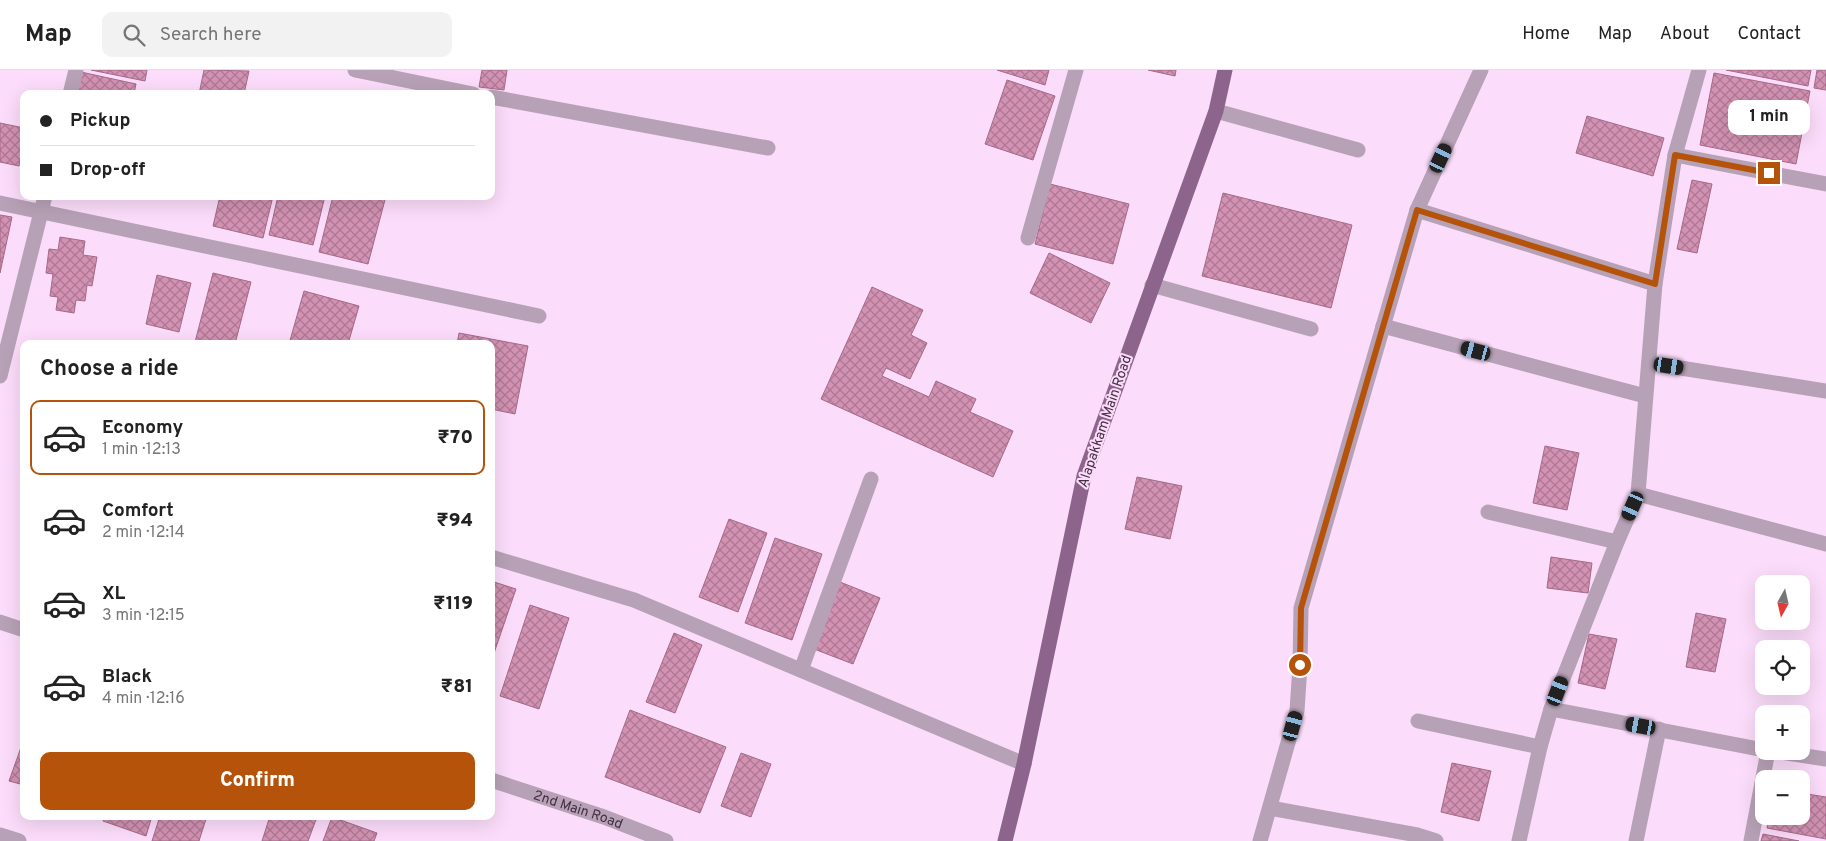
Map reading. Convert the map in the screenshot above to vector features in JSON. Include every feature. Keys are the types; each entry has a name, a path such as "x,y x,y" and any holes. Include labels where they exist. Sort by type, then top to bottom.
{"main road":[{"name":"Alapakkam Main Road","path":"1005,841 1024,764 1084,476 1216,111 1225,70"}],"street":[{"path":"71,90 76,70"},
{"path":"355,70 453,90"},
{"path":"1028,238 1076,70"},
{"path":"1260,841 1297,711 1301,608 1417,210 1481,70"},
{"path":"1519,841 1540,748 1551,709 1638,494 1655,284 1675,155 1698,70"},
{"path":"495,98 768,148"},
{"path":"1216,111 1358,150"},
{"path":"1675,155 1826,184"},
{"path":"1,370 44,200"},
{"path":"0,203 539,316"},
{"path":"1417,210 1655,284"},
{"path":"1152,285 1311,329"},
{"path":"1383,326 1645,396"},
{"path":"1649,363 1826,391"},
{"path":"801,670 871,478"},
{"path":"1638,494 1826,544"},
{"path":"1488,512 1617,542"},
{"path":"495,558 634,600 1024,764"},
{"path":"0,622 20,629"},
{"path":"1551,709 1755,748"},
{"path":"1418,721 1540,748"},
{"path":"1636,841 1659,729"},
{"path":"1810,757 1826,759"},
{"path":"1751,841 1766,760"},
{"name":"2nd Main Road","path":"495,781 604,817 666,841"},
{"path":"1270,808 1436,841"},
{"path":"0,835 19,841"}],"building":[{"path":"91,70 147,70 145,81"},
{"path":"204,70 249,71 245,90 200,90"},
{"path":"482,70 507,70 504,90 479,87"},
{"path":"997,70 1049,70 1045,85"},
{"path":"1148,70 1176,70 1175,76"},
{"path":"1726,70 1811,70 1808,86"},
{"path":"1817,70 1826,70 1826,90 1814,88"},
{"path":"81,72 136,84 135,90 78,90"},
{"path":"1714,73 1810,91 1796,164 1700,145"},
{"path":"1007,80 1055,96 1033,160 985,144"},
{"path":"1587,116 1664,138 1653,176 1576,153"},
{"path":"0,123 20,127 19,166 0,162"},
{"path":"1692,180 1712,184 1697,253 1677,249"},
{"path":"1050,184 1129,204 1113,264 1035,244"},
{"path":"1223,193 1352,225 1331,308 1202,276"},
{"path":"219,200 272,200 263,238 213,226"},
{"path":"277,200 324,200 313,245 269,235"},
{"path":"332,200 385,200 368,264 319,252"},
{"path":"0,215 12,217 0,273"},
{"path":"60,237 85,241 83,255 97,257 92,286 87,285 85,301 76,300 74,313 56,310 58,297 50,296 53,274 46,273 49,249 58,250"},
{"path":"1049,253 1110,283 1091,323 1030,293"},
{"path":"213,273 251,282 236,340 196,340"},
{"path":"157,275 191,283 179,332 146,324"},
{"path":"872,287 923,310 911,335 927,343 910,379 886,368 882,376 929,397 936,381 976,399 970,412 1013,431 993,477 821,399"},
{"path":"304,291 359,306 349,340 290,340"},
{"path":"459,333 528,346 515,414 495,410 495,340 458,340"},
{"path":"1545,446 1579,453 1567,510 1533,503"},
{"path":"1137,477 1182,486 1170,539 1125,529"},
{"path":"729,519 767,533 738,612 699,597"},
{"path":"775,538 822,554 792,640 745,623"},
{"path":"1551,557 1592,563 1588,593 1547,588"},
{"path":"495,582 516,589 495,650"},
{"path":"840,582 880,598 853,664 814,649"},
{"path":"530,605 569,618 539,709 500,696"},
{"path":"1696,613 1726,619 1715,672 1686,667"},
{"path":"674,633 702,645 675,713 646,702"},
{"path":"1589,634 1617,639 1605,689 1578,683"},
{"path":"630,710 726,747 700,813 605,777"},
{"path":"20,750 20,784 9,781"},
{"path":"741,753 771,764 751,817 721,806"},
{"path":"1452,763 1491,771 1479,821 1441,812"},
{"path":"1810,794 1826,797 1826,839 1767,828 1768,825 1810,825"},
{"path":"103,820 151,820 146,836"},
{"path":"159,820 206,820 199,841 152,841"},
{"path":"269,820 316,820 308,841 262,841"},
{"path":"331,820 340,820 377,833 374,841 323,841"},
{"path":"1763,834 1799,841 1761,841"}],"route":[{"path":"1300,665 1301,608 1417,210 1655,284 1675,155 1769,173"}]}
